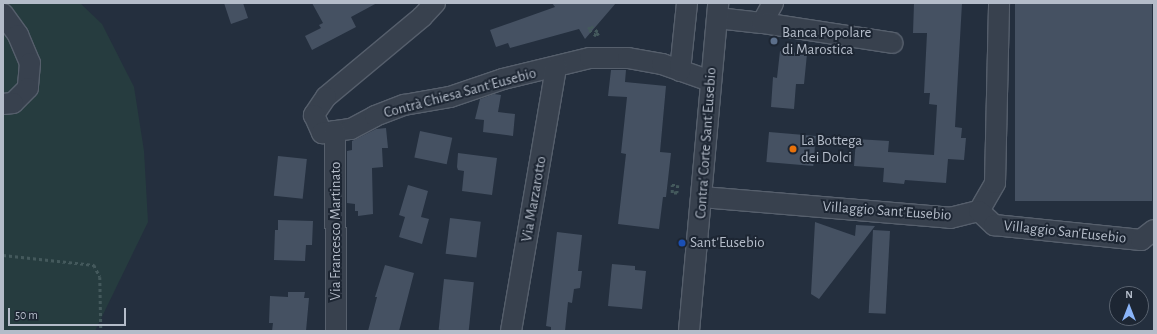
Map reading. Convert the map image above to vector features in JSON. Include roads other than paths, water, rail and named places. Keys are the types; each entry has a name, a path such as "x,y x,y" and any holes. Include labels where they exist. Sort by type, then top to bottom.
{"street":[{"name":"Contrà Chiesa Sant'Eusebio","path":"435,3 417,22 326,97 314,115 322,133 351,129 375,116 404,105 450,97 503,79 590,58 628,58 662,64 710,81"},
{"path":"680,71 687,3"},
{"path":"762,23 773,3"},
{"path":"979,211 995,183 999,3"},
{"path":"717,11 762,23 892,43"},
{"name":"Contra' Corte Sant'Eusebio","path":"689,331 702,197 710,81 717,11"},
{"path":"3,14 18,35 30,63 28,88 13,103 3,104"},
{"name":"Via Marzarotto","path":"511,331 556,67"},
{"name":"Via Francesco Martinato","path":"335,131 336,331"},
{"name":"Villaggio Sant'Eusebio","path":"702,197 950,218 979,211"},
{"name":"Villaggio San'Eusebio","path":"979,211 994,225 1141,240 1154,230"}],"place":[{"name":"Banca Popolare di Marostica","path":"774,41"},
{"name":"La Bottega dei Dolci","path":"793,149"},
{"name":"Sant'Eusebio","path":"682,243"}]}
